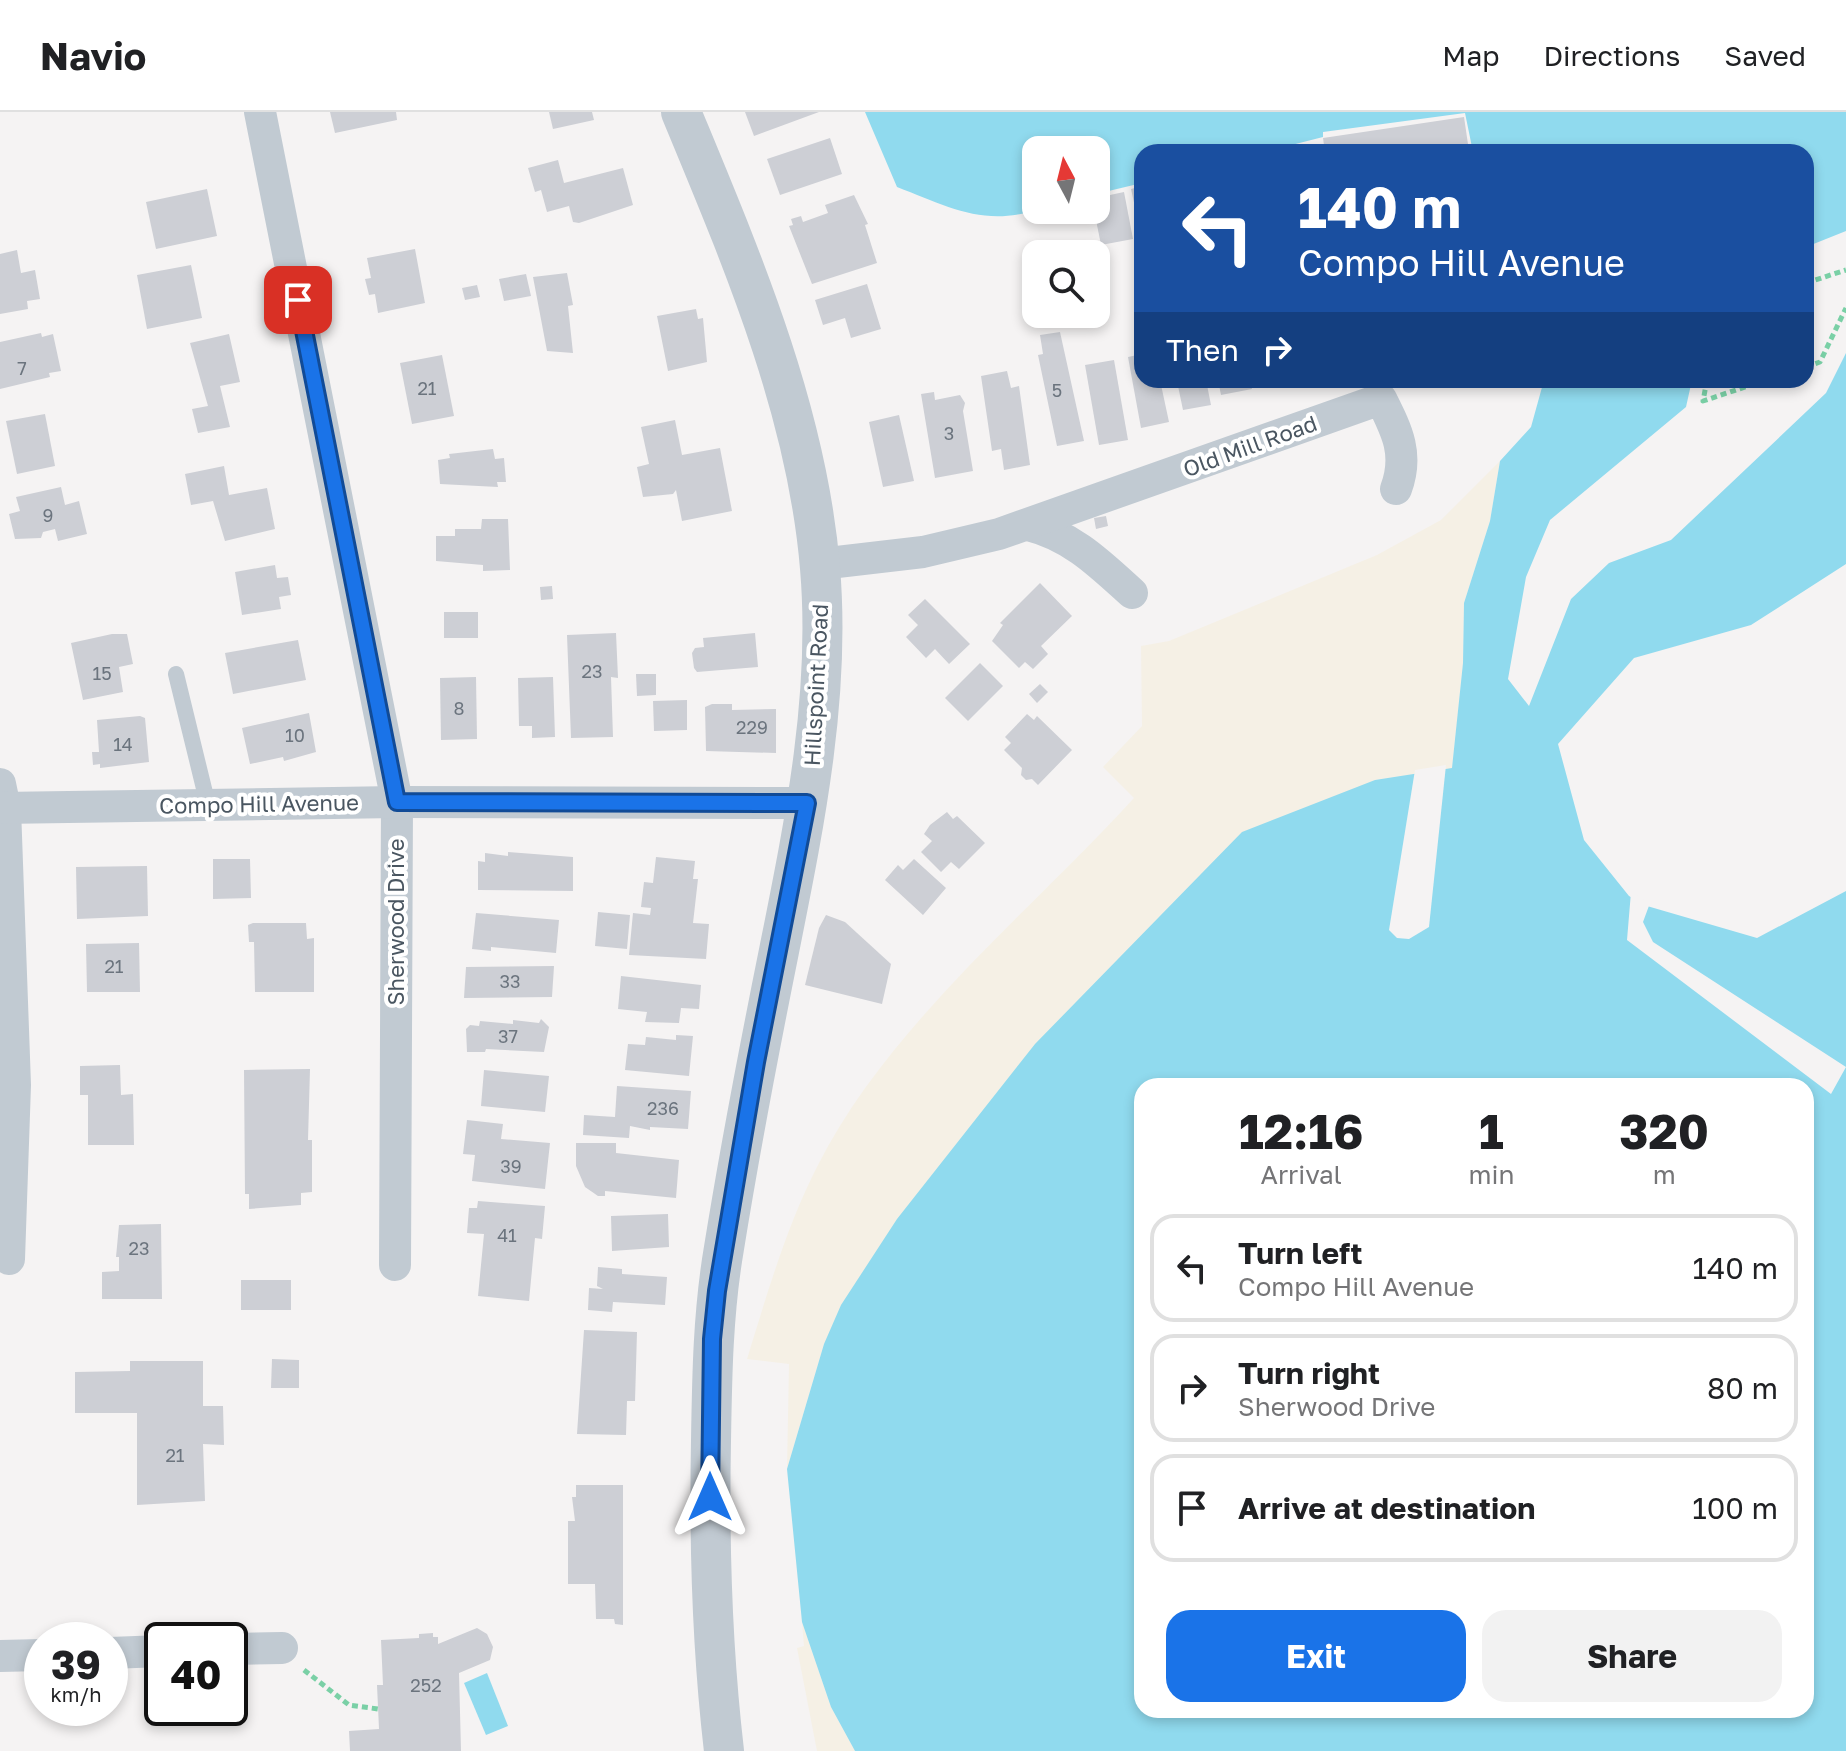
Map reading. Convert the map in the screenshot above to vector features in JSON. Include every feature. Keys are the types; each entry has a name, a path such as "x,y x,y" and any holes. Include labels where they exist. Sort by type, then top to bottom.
{"street":[{"name":"Sherwood Drive","path":"260,112 397,802 395,1265"},
{"name":"Hillspoint Road","path":"681,112 754,297 780,378 802,459 820,564 822,659 807,803 756,1062 721,1263 712,1339 714,1628 724,1751"},
{"name":"Old Mill Road","path":"820,564 923,552 1028,525 1381,399 1403,448 1404,460 1396,489"},
{"path":"1028,525 1067,538 1132,593"},
{"name":"Compo Hill Avenue","path":"2,800 208,805 807,803"},
{"path":"2,800 15,1085 9,1259"},
{"path":"248,1649 282,1648"},
{"path":"0,1656 24,1655"}],"lane":[{"path":"176,674 208,805"}],"path":[{"path":"1814,280 1846,270"},
{"path":"1814,364 1820,362 1846,308"},
{"path":"1705,388 1703,401 1742,388"},
{"path":"282,1648 313,1678 349,1705 378,1709"}],"sand":[{"path":"1500,461 1490,521 1464,603 1463,663 1452,769 1375,780 824,1344 787,1469 789,1364 747,1359 797,1211 818,1165 848,1114 883,1065 963,972 1134,798 1103,767 1142,726 1141,646 1169,641 1377,555 1441,520"},
{"path":"802,1622 831,1707 855,1751 817,1751 797,1648 804,1646"}],"water":[{"path":"865,112 1846,112 1846,231 1814,244 1814,144 1471,144 1465,113 1323,132 1323,137 1295,144 1134,144 1134,185 1110,191 1110,136 1022,136 1022,214 982,215 949,207 897,187"},
{"path":"1846,353 1846,564 1751,625 1634,658 1558,744 1584,840 1629,896 1647,906 1757,938 1846,891 1846,1751 855,1751 831,1707 802,1622 787,1469 824,1344 841,1305 897,1219 1035,1044 1242,832 1375,780 1452,768 1463,663 1464,603 1490,521 1500,461 1531,427 1542,388 1690,388 1686,407 1550,520 1526,577 1508,679 1529,706 1571,599 1609,563 1671,540 1826,393"},
{"path":"487,1673 508,1726 486,1735 464,1683"}],"pier":[{"path":"1446,765 1429,927 1409,939 1397,938 1389,930 1415,770"},
{"path":"1631,892 1650,903 1643,922 1653,942 1846,1067 1831,1094 1814,1078 1810,1078 1627,940"}],"building":[{"path":"330,112 396,112 397,120 335,133"},
{"path":"549,112 592,112 594,120 553,129"},
{"path":"745,112 819,112 754,136"},
{"path":"1464,117 1468,144 1324,144 1323,138"},
{"path":"830,138 842,174 780,195 767,159"},
{"path":"558,160 564,183 623,168 633,205 579,223 573,222 569,206 547,212 541,190 535,192 528,168"},
{"path":"207,189 217,236 156,249 146,202"},
{"path":"1124,192 1133,239 1110,243 1110,240 1100,240 1097,224 1110,224 1110,195"},
{"path":"854,195 868,224 865,225 877,263 812,284 789,226 793,225 791,219 801,216 803,222 828,213 825,205"},
{"path":"415,249 425,303 378,313 375,294 369,295 365,279 371,278 367,258"},
{"path":"17,250 21,273 35,270 40,299 27,301 28,309 0,314 0,254"},
{"path":"191,265 202,318 147,329 137,275"},
{"path":"567,273 573,305 568,306 573,353 547,351 533,277"},
{"path":"526,274 531,296 504,301 499,279"},
{"path":"867,284 881,329 851,338 845,318 823,325 815,300"},
{"path":"477,285 480,297 465,300 462,288"},
{"path":"696,309 698,319 703,318 707,362 668,371 657,316"},
{"path":"1060,332 1084,441 1057,446 1038,355 1043,354 1040,335"},
{"path":"41,333 42,337 53,334 61,371 49,373 50,377 0,389 0,342"},
{"path":"229,334 240,382 220,386 230,427 198,433 192,409 208,406 190,343"},
{"path":"442,355 454,416 412,424 400,363"},
{"path":"1134,356 1134,388 1162,388 1169,422 1141,428 1128,357"},
{"path":"1114,360 1128,440 1099,445 1085,365"},
{"path":"1007,371 1011,388 1019,386 1030,465 1004,470 1001,449 992,451 981,376"},
{"path":"1178,388 1208,388 1211,405 1183,410"},
{"path":"1220,388 1252,389 1221,395"},
{"path":"934,392 935,400 960,395 965,403 963,411 973,471 935,478 921,394"},
{"path":"45,414 55,466 17,474 6,421"},
{"path":"899,415 914,481 883,487 869,422"},
{"path":"675,420 682,455 720,448 732,511 682,521 676,490 673,494 643,497 637,467 649,464 641,427"},
{"path":"493,449 495,459 504,458 506,482 497,482 498,487 440,484 438,460 450,458 449,454"},
{"path":"224,466 229,495 267,488 275,529 225,541 213,501 191,505 185,474"},
{"path":"61,487 65,505 79,501 87,534 58,541 55,529 43,532 41,538 15,539 9,514 20,511 16,497"},
{"path":"1106,516 1108,526 1096,529 1094,518"},
{"path":"482,519 508,519 510,570 483,571 483,565 436,561 436,536 455,536 455,529 481,529"},
{"path":"275,565 277,578 288,577 291,595 279,597 281,609 242,615 235,572"},
{"path":"1040,583 1072,616 1041,646 1048,654 1033,669 1025,662 1019,668 992,641 1003,625 1000,623"},
{"path":"552,586 553,599 541,600 540,587"},
{"path":"925,599 970,644 949,664 935,649 926,658 906,637 918,625 908,615"},
{"path":"444,612 478,612 478,638 444,638"},
{"path":"616,633 618,678 611,677 613,737 571,738 567,635"},
{"path":"755,633 758,667 697,672 694,668 692,653 695,648 704,647 703,638"},
{"path":"127,634 133,664 119,667 123,692 83,700 71,643"},
{"path":"298,640 306,680 233,694 225,653"},
{"path":"980,663 1003,686 968,721 945,698"},
{"path":"636,674 656,674 656,695 637,696"},
{"path":"476,677 477,739 441,740 440,678"},
{"path":"553,677 555,737 532,738 532,726 519,726 518,678"},
{"path":"1040,684 1048,692 1037,703 1029,694"},
{"path":"687,700 687,730 654,731 653,701"},
{"path":"732,704 732,710 776,709 776,753 706,751 705,707"},
{"path":"309,713 316,752 284,761 283,757 250,764 242,728"},
{"path":"1027,714 1034,720 1037,716 1072,750 1038,785 1021,775 1022,768 1004,750 1011,743 1005,737"},
{"path":"145,718 149,762 100,768 100,764 93,765 92,752 99,752 97,720"},
{"path":"947,812 953,819 957,816 985,843 959,869 951,862 941,872 921,852 932,841 924,834"},
{"path":"508,852 573,857 573,891 478,890 478,861 485,862 485,853 508,856"},
{"path":"656,857 695,861 693,879 698,879 693,923 709,924 706,959 629,955 633,913 650,915 651,908 641,907 644,882 653,883"},
{"path":"213,859 250,859 251,898 213,899"},
{"path":"914,859 946,888 923,915 885,880 898,865 903,870"},
{"path":"147,866 148,916 77,919 76,867"},
{"path":"598,912 630,915 627,949 595,946"},
{"path":"476,913 559,920 556,953 491,947 491,951 472,949"},
{"path":"826,915 845,922 891,964 882,1004 805,985 819,928"},
{"path":"306,923 307,939 314,938 314,992 255,992 254,942 249,942 248,925"},
{"path":"139,943 140,992 87,992 86,944"},
{"path":"554,966 552,997 464,998 466,967"},
{"path":"621,976 701,985 699,1009 681,1008 679,1023 645,1022 647,1012 618,1009"},
{"path":"541,1019 549,1027 544,1052 486,1049 485,1052 467,1052 466,1029 470,1025 479,1026 480,1021 513,1024 513,1020 539,1023"},
{"path":"676,1035 693,1036 689,1076 625,1070 628,1044 645,1045 646,1037 676,1040"},
{"path":"120,1065 121,1095 133,1094 134,1145 88,1145 88,1095 80,1095 80,1066"},
{"path":"310,1069 308,1140 312,1140 312,1192 301,1193 301,1205 249,1209 249,1194 245,1194 244,1070"},
{"path":"484,1070 549,1076 545,1112 481,1106"},
{"path":"617,1086 691,1091 688,1129 650,1127 650,1130 630,1126 629,1138 583,1135 584,1115 615,1117"},
{"path":"467,1120 503,1124 501,1139 550,1143 545,1189 472,1181 475,1155 463,1154"},
{"path":"576,1143 616,1143 616,1153 679,1160 676,1198 605,1191 605,1196 598,1196 585,1187 576,1166"},
{"path":"478,1201 545,1206 542,1239 535,1238 529,1301 478,1296 484,1234 467,1233 469,1208 477,1208"},
{"path":"668,1214 669,1247 612,1251 611,1216"},
{"path":"161,1224 162,1299 102,1299 102,1272 119,1271 119,1257 116,1257 119,1225"},
{"path":"598,1267 622,1269 622,1274 667,1277 665,1305 613,1302 612,1312 588,1310 589,1288 603,1289 597,1286"},
{"path":"241,1280 291,1280 291,1310 241,1310"},
{"path":"584,1330 637,1332 635,1401 627,1401 626,1435 577,1434"},
{"path":"272,1359 299,1360 299,1388 271,1388"},
{"path":"130,1361 203,1361 203,1406 223,1406 224,1445 203,1444 205,1501 137,1505 137,1413 75,1413 75,1372 130,1371"},
{"path":"576,1485 623,1485 623,1625 615,1624 614,1619 596,1619 595,1584 568,1584 568,1521 575,1521 572,1497 576,1497"},
{"path":"477,1628 487,1634 493,1647 490,1660 459,1673 461,1751 350,1751 349,1731 379,1729 377,1685 383,1685 381,1640 419,1638 419,1634 433,1633 433,1637 438,1637 438,1644"}],"route":[{"path":"298,300 397,802 807,803 756,1062 717,1291 712,1339 710,1497"}]}
